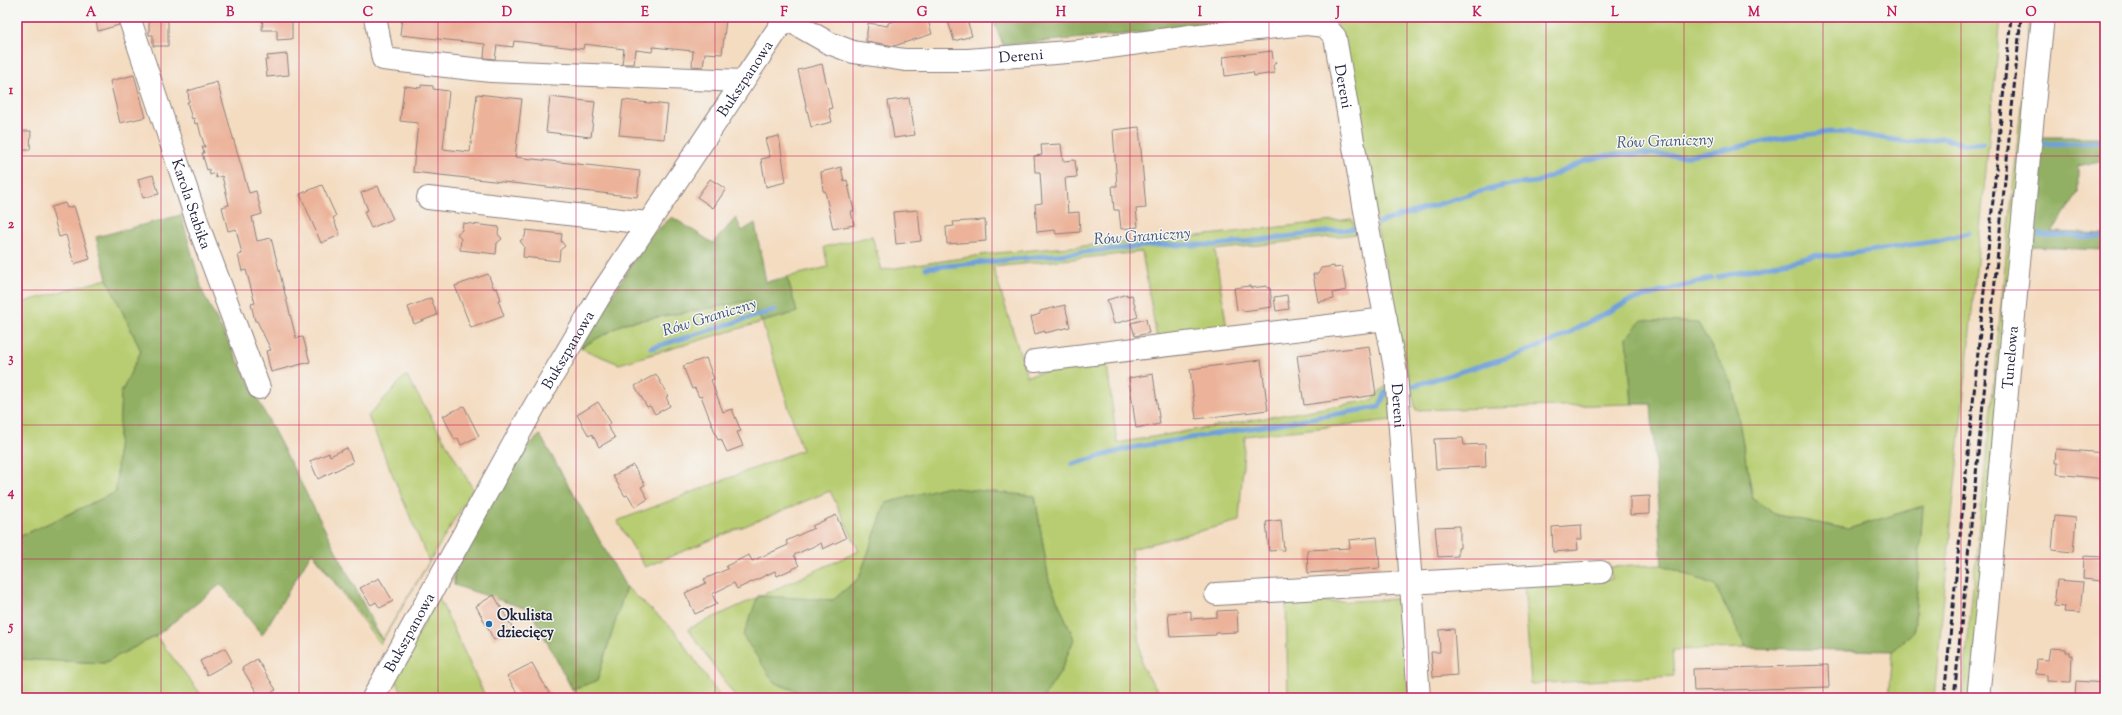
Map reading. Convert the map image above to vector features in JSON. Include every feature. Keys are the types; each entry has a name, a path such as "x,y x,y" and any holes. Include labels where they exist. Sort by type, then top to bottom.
{"street":[{"name":"Karola Stabika","path":"129,17 201,233 259,388"},
{"path":"375,17 383,59 491,71 743,81"},
{"name":"Bukszpanowa","path":"373,698 534,407 601,294 786,17"},
{"name":"Dereni","path":"786,17 829,43 853,52 905,60 968,60 1080,50 1190,36 1306,24 1325,26 1335,36 1367,222 1396,373 1419,698"},
{"name":"Tunelowa","path":"1978,698 2000,481 2019,248 2043,17"},
{"path":"428,198 647,223"},
{"path":"1035,360 1386,319"},
{"path":"1216,594 1602,572"}],"green space":[{"path":"992,17 1212,17 1215,23 1151,32 1003,45"},
{"path":"1335,17 2001,17 1934,698 1889,698 1893,651 1914,631 1923,506 1848,529 1776,515 1753,499 1732,383 1627,337 1632,404 1416,410 1384,263"},
{"path":"2030,17 2040,17 1971,698 1962,698"},
{"path":"2042,137 2105,137 2105,160 2078,166 2078,193 2052,232 2105,234 2105,250 2029,247"},
{"path":"181,215 203,293 382,640 312,552 262,635 221,584 156,636 104,663 17,659 17,541 21,536 116,492 121,393 141,351 107,279 96,237"},
{"path":"672,217 713,243 736,218 742,231 755,223 766,282 787,277 797,312 762,322 749,301 625,323 580,348 648,238"},
{"path":"1352,219 1357,234 1215,250 1227,329 1157,339 1142,252 993,267 1027,376 1106,357 1117,443 1371,400 1388,384 1392,420 1245,436 1239,521 1131,549 1142,667 1163,698 1043,698 1060,673 1074,639 1049,581 1035,496 886,503 859,578 833,600 760,596 859,551 830,491 645,567 617,521 802,450 762,322 797,312 787,277 828,267 824,247 872,236 882,270 996,253 1180,238"},
{"path":"107,279 141,351 121,393 116,492 21,536 17,541 17,304"},
{"path":"749,301 762,322 619,364 580,348 625,323"},
{"path":"1642,320 1698,323 1732,383 1753,499 1777,515 1848,529 1923,506 1914,631 1893,651 1746,648 1715,585 1662,565 1651,404 1632,404 1627,337"},
{"path":"406,375 473,489 380,644 312,552 382,640 429,562 368,416"},
{"path":"540,435 626,587 597,681 572,689 530,610 454,585 454,569 514,458"},
{"path":"944,487 1035,496 1049,581 1074,639 1060,673 1043,698 812,698 774,682 743,636 758,596 833,600 859,578 886,503"},
{"path":"1662,565 1715,585 1746,648 1672,650 1674,676 1531,684 1524,583 1611,579 1610,567"},
{"path":"626,587 674,630 721,698 577,698 572,689 597,681"},
{"path":"438,596 486,698 405,698 395,678"},
{"path":"758,597 774,682 812,698 736,698 688,629"},
{"path":"1398,599 1410,698 1288,698 1286,604"},
{"path":"156,636 200,693 198,698 17,698 17,659 104,663"}],"building":[{"path":"95,17 117,17 119,25 98,31"},
{"path":"149,17 168,17 168,46 153,46 153,35 149,35"},
{"path":"263,17 292,17 292,39 277,40 277,30 262,30"},
{"path":"402,17 701,17 726,20 722,54 705,53 703,67 692,66 693,51 653,47 652,52 636,50 634,64 622,64 624,49 584,44 583,49 514,41 513,47 497,45 495,59 484,58 485,44 400,35"},
{"path":"908,17 927,17 932,34 894,46 866,41 868,23 888,26 888,23"},
{"path":"947,17 966,17 972,36 954,41"},
{"path":"1272,51 1273,59 1276,62 1273,66 1275,73 1254,76 1253,72 1225,76 1223,57"},
{"path":"287,54 289,75 267,77 265,60 268,60 267,56"},
{"path":"822,64 832,108 829,109 832,122 811,127 798,70"},
{"path":"134,75 146,117 120,123 110,81"},
{"path":"217,82 249,193 256,191 262,214 252,217 257,241 271,238 296,338 303,337 310,362 271,372 266,351 271,350 257,321 255,321 251,304 255,303 246,270 242,271 238,255 242,254 236,229 228,231 222,207 229,205 222,176 216,178 215,173 210,175 209,169 207,170 202,153 204,153 202,147 205,147 198,123 195,124 194,118 192,119 187,102 189,102 188,91"},
{"path":"421,85 433,86 433,89 449,91 443,149 470,152 477,94 522,99 515,157 640,171 637,197 413,172 418,123 400,121 404,86 421,88"},
{"path":"550,97 595,102 591,137 546,132"},
{"path":"909,98 915,135 894,138 888,101"},
{"path":"623,100 668,105 664,139 619,135"},
{"path":"1139,127 1146,208 1136,209 1138,227 1121,229 1119,210 1114,210 1112,186 1117,186 1113,130"},
{"path":"17,131 31,131 30,150 17,150"},
{"path":"779,136 786,182 766,187 761,159 770,157 765,139"},
{"path":"1061,144 1063,161 1075,160 1077,177 1065,178 1068,213 1079,212 1080,232 1056,234 1055,230 1037,232 1035,204 1042,203 1040,172 1035,172 1034,156 1042,155 1041,145"},
{"path":"841,167 844,181 847,180 854,211 851,211 854,225 833,229 825,191 823,191 821,172"},
{"path":"153,175 159,194 143,198 138,179"},
{"path":"710,179 726,189 713,208 697,197"},
{"path":"322,185 336,216 333,218 340,235 321,243 300,194"},
{"path":"378,186 393,219 371,228 364,212 368,210 361,193"},
{"path":"65,203 67,208 74,206 90,259 74,264 66,235 59,237 51,207"},
{"path":"918,210 921,241 896,244 893,212"},
{"path":"985,220 986,241 947,244 946,227 954,226 953,222"},
{"path":"463,223 499,227 498,234 502,239 497,243 496,254 460,250 461,239 457,234 462,230"},
{"path":"526,230 562,234 561,241 565,246 560,250 559,261 523,257 524,246 520,241 525,237"},
{"path":"1334,266 1334,268 1342,267 1346,290 1333,293 1334,299 1318,302 1313,274 1318,274 1321,268"},
{"path":"488,274 494,289 497,288 501,300 498,300 504,316 471,328 455,286"},
{"path":"1250,286 1251,288 1267,286 1267,288 1270,288 1272,307 1243,311 1242,309 1237,310 1234,288"},
{"path":"1127,294 1127,296 1132,295 1138,317 1114,324 1107,300"},
{"path":"1287,295 1289,309 1276,311 1274,297"},
{"path":"431,298 437,315 414,324 408,307"},
{"path":"1065,305 1070,327 1035,334 1031,317 1040,314 1040,311"},
{"path":"1146,319 1149,333 1135,336 1131,323"},
{"path":"1369,346 1376,395 1304,405 1297,355"},
{"path":"706,358 714,379 711,380 723,412 732,409 741,431 737,432 743,446 727,452 721,439 718,440 701,396 699,397 695,388 692,389 683,366"},
{"path":"1261,360 1268,410 1196,419 1190,369"},
{"path":"656,374 668,396 666,397 670,406 655,414 650,406 647,407 635,386"},
{"path":"1153,374 1160,424 1136,428 1129,378"},
{"path":"598,402 611,423 607,425 615,438 599,447 592,434 589,436 577,415"},
{"path":"464,406 479,436 461,445 458,438 455,440 443,416"},
{"path":"1463,438 1464,445 1485,444 1486,467 1436,469 1434,439"},
{"path":"347,448 353,462 318,479 310,461 329,453 330,456"},
{"path":"2056,449 2105,453 2105,479 2057,474 2058,463 2055,463"},
{"path":"633,465 645,485 641,487 648,499 635,507 628,495 625,496 613,476"},
{"path":"1650,496 1650,514 1630,515 1630,497"},
{"path":"836,515 846,538 823,549 821,543 794,555 799,566 777,576 775,571 737,589 734,583 712,594 717,604 695,614 685,593 706,583 704,579 728,569 726,566 749,555 752,561 788,545 786,541 814,528 812,526"},
{"path":"2055,516 2076,518 2073,552 2052,550"},
{"path":"1281,520 1284,550 1269,551 1266,522"},
{"path":"1581,525 1582,539 1577,539 1578,550 1553,552 1552,527"},
{"path":"1460,526 1460,548 1458,548 1458,556 1438,557 1435,527"},
{"path":"1377,537 1380,568 1308,573 1307,550 1350,548 1349,540"},
{"path":"2084,556 2102,557 2101,581 2083,579"},
{"path":"379,578 393,601 380,608 376,602 371,605 360,588"},
{"path":"2057,580 2083,582 2080,613 2064,612 2065,607 2054,606"},
{"path":"494,595 513,629 494,640 476,606"},
{"path":"1237,610 1238,632 1216,633 1216,635 1170,637 1168,613 1191,611 1191,619 1217,617 1217,611"},
{"path":"1454,629 1457,675 1433,677 1431,652 1440,652 1439,630"},
{"path":"225,648 232,661 207,675 200,661"},
{"path":"2050,648 2066,649 2066,652 2070,652 2070,655 2072,655 2071,682 2047,681 2047,675 2036,674 2037,659 2048,660"},
{"path":"257,659 276,690 262,698 260,698 242,668"},
{"path":"532,663 552,698 520,698 507,676"},
{"path":"1828,665 1829,687 1694,691 1693,669"},
{"path":"2076,681 2105,683 2105,698 2075,697"}],"waterway":[{"name":"Rów Graniczny","path":"1378,223 1475,193 1508,185 1537,182 1587,160 1608,155 1646,154 1684,156 1724,150 1774,139 1829,132 1849,133 1908,142 1942,138 1963,144 1983,143"},
{"name":"Rów Graniczny","path":"2043,144 2105,142"},
{"name":"Rów Graniczny","path":"926,268 1155,245 1217,245 1359,228"},
{"path":"1718,277 1816,255 1834,256 1938,241 1968,233"},
{"path":"2040,235 2105,237"},
{"path":"1406,388 1516,355 1551,342 1629,301 1712,278"},
{"name":"Rów Graniczny","path":"651,348 775,310"},
{"path":"1073,464 1130,448 1379,407 1386,392"}],"railway":[{"path":"1944,698 2011,17"},
{"path":"1954,698 2021,17"}],"place":[{"name":"Okulista dziecięcy","path":"489,624"}]}
